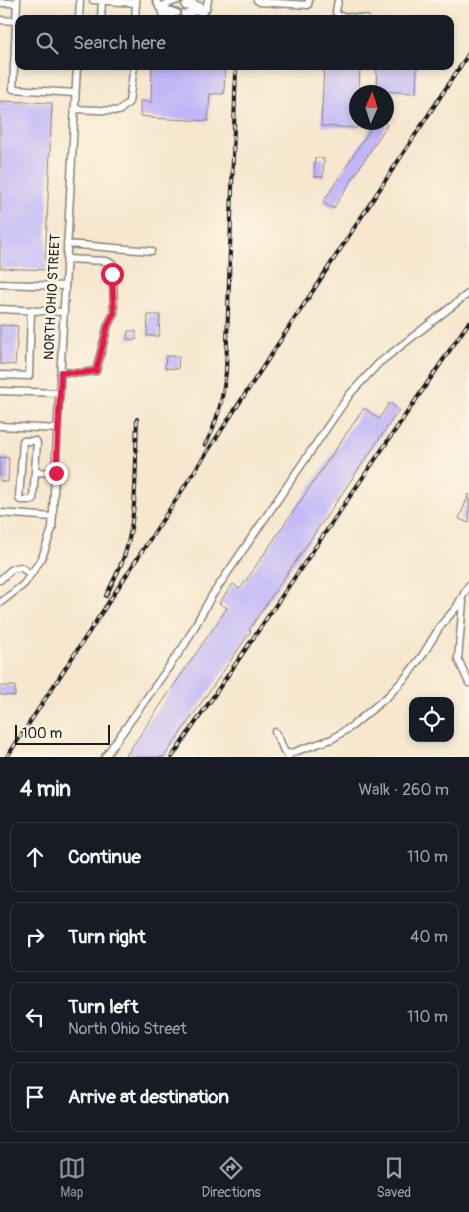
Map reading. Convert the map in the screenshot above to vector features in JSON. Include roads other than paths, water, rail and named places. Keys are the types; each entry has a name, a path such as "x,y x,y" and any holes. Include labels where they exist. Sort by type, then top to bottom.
{"street":[{"path":"79,15 80,0"},
{"path":"93,0 136,2 135,15"},
{"path":"156,0 164,15"},
{"path":"159,7 171,0"},
{"path":"191,0 206,9"},
{"path":"201,15 206,9 208,0"},
{"path":"257,0 260,2 308,5 309,0"},
{"path":"338,0 336,12 338,15"},
{"path":"102,1 102,15"},
{"path":"0,3 17,2 16,15"},
{"path":"159,7 181,3 206,9"},
{"path":"159,7 179,15"},
{"path":"185,15 206,9"},
{"path":"0,20 15,21"},
{"path":"15,44 13,89 75,93"},
{"name":"NORTH OHIO STREET","path":"0,603 24,584 42,558 52,529 76,70"},
{"path":"74,109 119,111 129,102 133,70"},
{"path":"68,244 151,251"},
{"path":"61,372 81,373 96,371 108,325 114,313 113,264 106,261 67,259"},
{"path":"0,284 65,286"},
{"path":"105,757 184,644 211,597 350,394 379,363 469,293"},
{"path":"0,309 64,312"},
{"path":"0,374 29,376 31,310"},
{"path":"0,391 60,393"},
{"path":"0,426 58,429"},
{"path":"23,440 36,441 35,472 33,499 20,500 23,440"},
{"path":"35,472 56,473"},
{"path":"0,513 53,517"},
{"path":"0,580 12,569 20,567 31,574"},
{"path":"469,585 464,602 458,659 469,683"},
{"path":"275,732 284,751 289,756 332,738 352,726 406,677 464,602"}],"railway":[{"path":"7,757 469,53"},
{"path":"205,445 219,410 226,372 236,70"},
{"path":"172,757 469,322"},
{"path":"106,596 125,554 132,522 137,419"}]}
